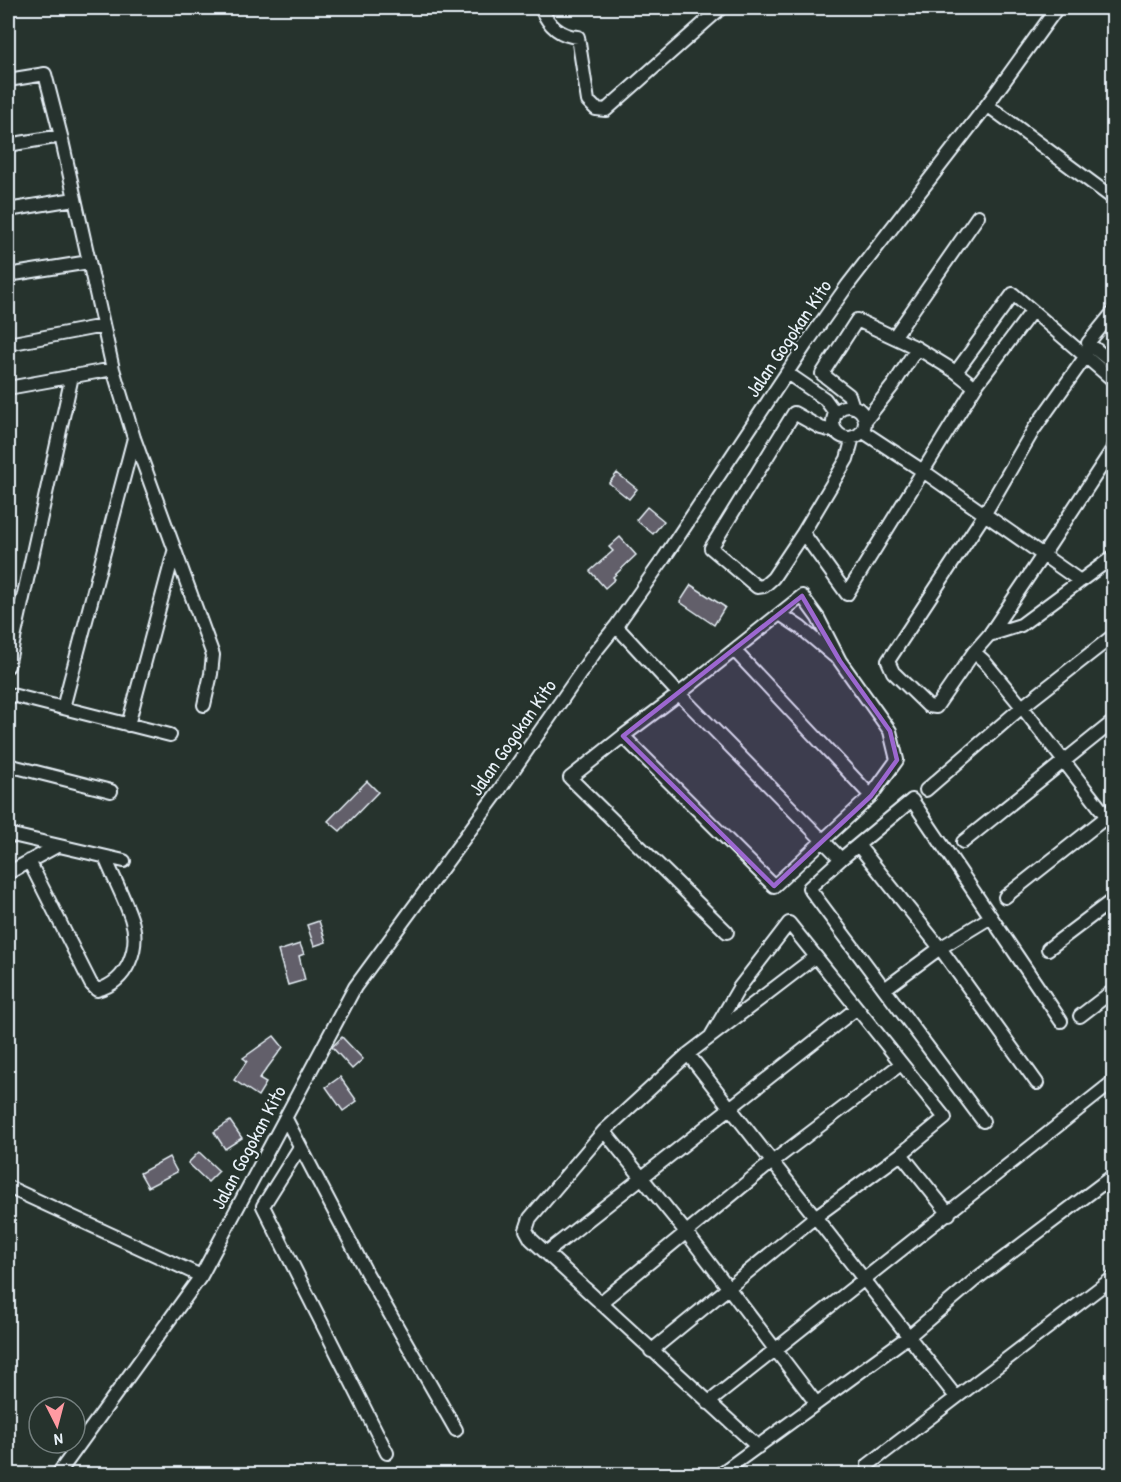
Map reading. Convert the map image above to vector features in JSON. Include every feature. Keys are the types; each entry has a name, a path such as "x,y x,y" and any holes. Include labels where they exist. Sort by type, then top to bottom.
{"street":[{"path":"541,8 546,20 557,30 567,37 579,37 588,101 596,110 606,110 721,8"},
{"name":"Jalan Gogokan Kito","path":"58,1474 201,1276 355,987 498,792 595,652 664,558 847,286 987,105 1057,8"},
{"path":"8,80 45,74 113,369 134,438 213,654 204,705"},
{"path":"987,105 1113,199"},
{"path":"8,145 61,136"},
{"path":"8,210 74,199"},
{"path":"894,338 978,216"},
{"path":"8,275 89,262"},
{"path":"956,372 1013,294 1113,381"},
{"path":"803,533 847,594 975,387 1032,311"},
{"path":"1113,311 1088,343 1113,364"},
{"path":"853,407 849,395 822,374 857,320 917,348 956,372 975,387"},
{"path":"8,344 104,326"},
{"path":"860,430 841,436 837,432 821,428 794,412 711,548 750,583 761,587 773,578 847,459 860,430 917,348"},
{"path":"1086,356 1034,429 984,515 888,661 893,672 928,706 936,706 988,635 1113,447"},
{"path":"8,388 113,369"},
{"path":"787,373 825,399 836,414"},
{"path":"8,666 72,376"},
{"path":"837,432 833,421 836,414 843,408 853,407 861,412 860,430"},
{"path":"860,430 1080,580"},
{"path":"63,708 134,438"},
{"path":"128,725 174,551"},
{"path":"988,635 1021,624 1113,556"},
{"path":"623,736 774,886 871,796 897,760 890,731 840,661 818,618 802,596 679,694 623,736 570,778 727,932"},
{"path":"780,614 801,628 840,661"},
{"path":"616,626 679,694 841,859"},
{"path":"926,790 1022,707 1113,635"},
{"path":"734,650 871,796"},
{"path":"974,652 1022,707 1111,818 1005,897"},
{"path":"8,694 170,735"},
{"path":"963,842 1113,721"},
{"path":"8,765 111,790"},
{"path":"983,1120 809,888 912,800 1061,1021"},
{"path":"8,834 124,861"},
{"path":"858,845 940,948 1037,1083"},
{"path":"8,873 57,846"},
{"path":"29,861 91,984 97,990 121,976 132,962 134,939 132,920 105,857"},
{"path":"1048,949 1113,899"},
{"path":"886,988 940,948 991,917"},
{"path":"651,1351 815,1217 901,1154 945,1118 789,923 739,988 711,1036"},
{"path":"758,1447 531,1239 526,1230 530,1218 604,1131 688,1054 815,957"},
{"path":"1080,1017 1113,990"},
{"path":"546,1253 856,1008"},
{"path":"688,1054 956,1397"},
{"path":"600,1303 772,1162 901,1064"},
{"path":"708,1403 949,1214 1113,1081"},
{"path":"286,1119 366,1272 456,1430"},
{"path":"604,1131 643,1176 816,1403"},
{"path":"300,1147 263,1206 387,1453"},
{"path":"901,1154 949,1214"},
{"path":"720,1474 909,1336 976,1279 1113,1175"},
{"path":"8,1187 201,1276"},
{"path":"868,1465 1113,1277"}],"highlighted area":[{"path":"802,596 840,661 890,731 897,760 871,796 774,886 623,736"}],"building":[{"path":"617,473 637,489 629,499 609,483"},
{"path":"647,507 664,521 653,534 636,520"},
{"path":"620,537 636,555 605,588 590,571 613,551 609,547"},
{"path":"691,585 725,607 714,625 680,602"},
{"path":"367,781 378,792 340,831 328,821"},
{"path":"319,921 326,942 314,946 307,925"},
{"path":"300,944 304,954 299,956 305,980 288,985 278,951"},
{"path":"274,1036 283,1047 259,1079 266,1083 258,1096 234,1080 247,1061 243,1058"},
{"path":"342,1037 363,1059 352,1069 332,1047"},
{"path":"340,1077 357,1101 343,1111 326,1087"},
{"path":"230,1121 242,1138 225,1149 214,1132"},
{"path":"199,1152 219,1171 208,1182 188,1163"},
{"path":"169,1157 177,1172 148,1187 140,1173"}]}
